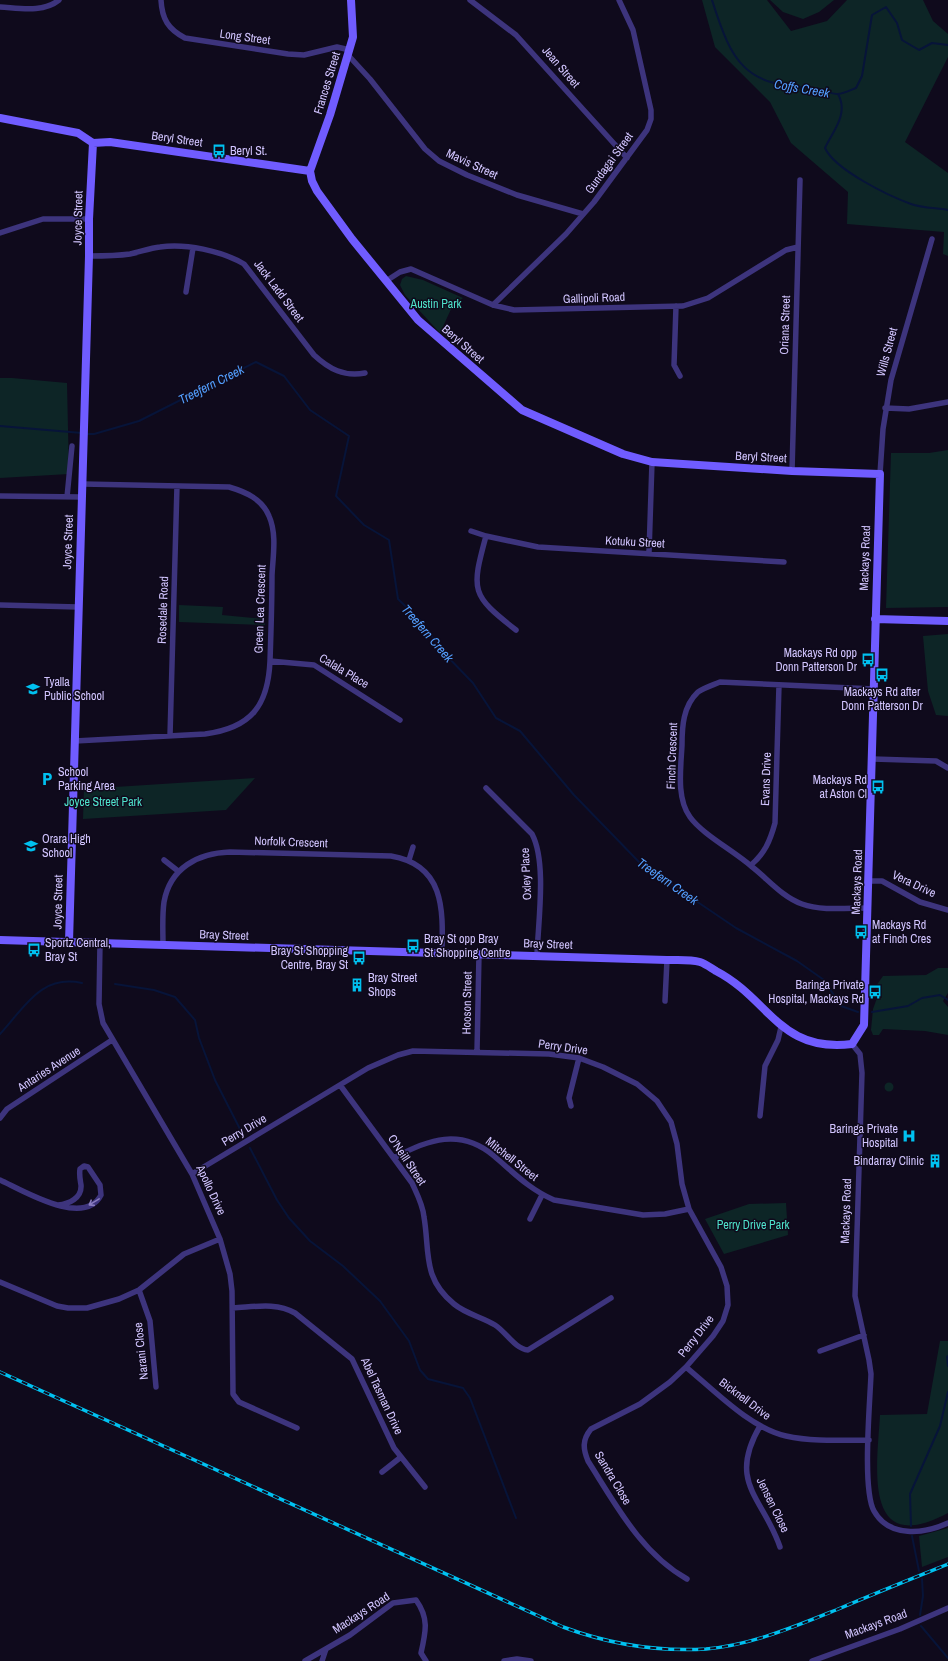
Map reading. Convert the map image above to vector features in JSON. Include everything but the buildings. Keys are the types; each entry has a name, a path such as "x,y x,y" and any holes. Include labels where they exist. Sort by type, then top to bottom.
{"street":[{"path":"0,7 50,7 59,0"},
{"name":"Long Street","path":"161,0 165,20 174,32 185,38 288,54 304,55 337,48 349,53"},
{"name":"Frances Street","path":"310,171 330,115 353,37 351,0"},
{"name":"Jean Street","path":"470,0 516,35 627,158"},
{"name":"Gundagai Street","path":"492,305 566,234 584,214 647,130 651,119 651,110 633,30 619,0"},
{"name":"Mavis Street","path":"349,53 425,149 439,161 467,175 517,196 584,214"},
{"path":"0,118 78,133 93,143"},
{"name":"Beryl Street","path":"93,143 110,142 310,171 316,191 418,320 522,410 623,454 652,462 792,471 880,474"},
{"name":"Joyce Street","path":"69,942 78,607 85,430 89,219 93,143"},
{"name":"Oriana Street","path":"792,471 800,180"},
{"path":"0,233 43,219 89,219"},
{"name":"Wills Street","path":"880,474 885,408 896,360 932,238"},
{"name":"Jack Ladd Street","path":"89,256 119,256 160,247 192,248 232,256 244,264 314,355 325,365 338,372 353,376 365,373"},
{"name":"Gallipoli Road","path":"386,281 400,272 411,270 492,305 509,310 690,305 708,298 786,250 798,247"},
{"path":"186,292 192,248"},
{"path":"676,306 674,365 680,376"},
{"path":"885,408 910,409 948,402"},
{"path":"67,497 72,446"},
{"path":"649,553 652,462"},
{"name":"Mackays Road","path":"880,474 865,1019 859,1035 852,1044 860,1054 862,1073 855,1286 856,1305 864,1335 871,1374 868,1475 870,1500 874,1510 881,1520 889,1526 910,1532 931,1529 948,1523"},
{"name":"Green Lea Crescent","path":"75,740 170,736 221,732 238,725 251,716 260,705 266,693 269,680 270,661 273,542 269,516 262,505 254,497 229,487 83,484"},
{"name":"Rosedale Road","path":"170,736 177,486"},
{"path":"0,496 82,497"},
{"name":"Kotuku Street","path":"471,532 538,547 784,562"},
{"path":"486,536 477,579 479,594 487,608 516,630"},
{"path":"0,605 78,607"},
{"path":"876,619 948,621"},
{"name":"Calala Place","path":"270,661 314,665 400,720"},
{"name":"Finch Crescent","path":"868,908 816,907 802,904 779,890 751,865 701,828 689,816 681,795 682,726 687,706 699,692 720,682 874,689"},
{"name":"Evans Drive","path":"751,865 761,856 770,841 776,823 779,685"},
{"path":"873,759 936,761 948,768"},
{"name":"Oxley Place","path":"486,788 532,834 535,840 539,858 540,890 537,956"},
{"path":"409,860 413,847"},
{"name":"Norfolk Crescent","path":"163,945 164,901 167,890 178,871 198,857 219,852 391,856 409,860 417,865 431,879 440,899 443,915 442,953"},
{"path":"164,860 178,871"},
{"name":"Vera Drive","path":"869,881 882,881 920,902 948,910"},
{"name":"Bray Street","path":"0,940 700,962 732,979 782,1027 804,1040 835,1046 852,1044"},
{"name":"Apollo Drive","path":"100,943 99,1010 103,1023 192,1174 220,1239 230,1274 233,1308 232,1342 234,1398 239,1402 297,1428"},
{"name":"Hooson Street","path":"477,1052 479,954"},
{"path":"665,1001 667,960"},
{"path":"760,1116 765,1066 778,1040 782,1027"},
{"name":"Antaries Avenue","path":"0,1118 7,1109 112,1040"},
{"name":"Perry Drive","path":"192,1174 368,1068 398,1054 430,1051 549,1054 579,1058 603,1067 637,1084 648,1092 664,1112 674,1133 682,1184 688,1209 721,1267 727,1286 728,1305 723,1322 686,1367"},
{"path":"571,1106 569,1098 579,1058"},
{"name":"O'Neill Street","path":"340,1085 412,1183 422,1206 424,1216 426,1256 438,1286 453,1303 461,1309 501,1329 521,1348 528,1350 533,1349 611,1298"},
{"name":"Mitchell Street","path":"394,1158 426,1142 450,1139 463,1141 486,1150 521,1181 542,1195 565,1203 610,1208 643,1215 665,1214 688,1209"},
{"path":"0,1180 58,1206 70,1208 82,1207 94,1203 100,1198 101,1188 88,1167 84,1166 80,1169 81,1188 78,1196 67,1204 58,1206"},
{"path":"530,1219 542,1195"},
{"path":"0,1282 57,1306 78,1309 119,1299 139,1290 184,1254 220,1239"},
{"name":"Narani Close","path":"139,1290 150,1321 156,1387"},
{"name":"Abel Tasman Drive","path":"233,1308 274,1306 286,1308 295,1313 348,1354 359,1371 388,1436 401,1457 425,1487"},
{"path":"820,1351 864,1335"},
{"name":"Bicknell Drive","path":"686,1367 760,1426 786,1436 869,1440"},
{"name":"Sandra Close","path":"686,1367 670,1382 640,1404 591,1429 586,1434 583,1448 588,1461 641,1540 670,1569 687,1579"},
{"name":"Jensen Close","path":"760,1426 748,1450 746,1473 755,1497 775,1532 780,1548"},
{"path":"382,1472 401,1457"},
{"name":"Mackays Road","path":"326,1649 350,1635 393,1603 416,1600 424,1612 425,1634 421,1653 426,1661"},
{"name":"Mackays Road","path":"812,1661 900,1629 948,1608"},
{"path":"305,1661 326,1649"},
{"path":"322,1661 326,1649"},
{"path":"504,1661 517,1659 531,1661"}],"green space":[{"path":"702,0 767,0 791,31 827,21 847,0 923,0 933,21 948,34 948,57 905,142 948,173 948,256 943,254 944,232 847,224 848,192 791,143 770,102 715,47"},
{"path":"770,0 834,0 819,12 803,19 783,12"},
{"name":"Austin Park","path":"406,276 423,280 463,298 452,307 440,333 405,295 400,285 402,279"},
{"path":"0,378 67,383 69,474 0,478"},
{"path":"948,450 948,607 886,608 891,453 929,453"},
{"path":"179,605 223,607 222,615 265,619 265,625 179,622"},
{"path":"948,634 948,716 936,715 928,691 923,636"},
{"name":"Joyce Street Park","path":"255,778 226,810 83,819 84,789"},
{"path":"938,968 948,968 948,993 943,1001 948,1007 948,1035 925,1031 883,1029 879,1035 873,1035 871,1030 873,1009 877,998 876,986 883,976 926,975"},
{"path":"889,1082 894,1087 889,1092 884,1087"},
{"name":"Perry Drive Park","path":"786,1203 788,1235 724,1254 705,1219 749,1204"},
{"path":"940,1341 948,1341 948,1513 920,1524 901,1524 888,1516 881,1500 877,1458 880,1415 927,1414"},
{"path":"948,1528 948,1557 922,1567 919,1536"}],"waterway":[{"name":"Coffs Creek","path":"712,0 727,40 735,55 744,67 756,76 771,82 790,86 814,88 838,94 845,93 856,88 862,76 872,15 886,7 897,23 902,40 919,50 932,43 948,45"},
{"path":"838,94 841,101 841,115 836,129 825,148 831,156 851,173 877,189 915,205 948,210"},
{"name":"Treefern Creek","path":"87,434 94,434 139,421 256,362 284,376 310,410 349,436 336,496 364,525 389,540 398,599 420,620 443,652 473,683 496,718 520,731 574,795 640,863 736,928 797,961 824,980 841,1006 858,1012"},
{"name":"Treefern Creek","path":"0,426 82,433"},
{"path":"0,1034 26,1004 45,988 55,983 82,983"},
{"path":"115,984 154,990 175,997 195,1020 199,1038 215,1080 243,1135"},
{"name":"Treefern Creek","path":"872,1012 908,1006 922,998 940,995 948,1000"},
{"path":"250,1148 277,1200 289,1218 310,1241 343,1266 380,1301 409,1341 420,1370 428,1379 463,1388 470,1398 516,1518"},
{"name":"Treefern Creek","path":"948,1356 948,1366"},
{"name":"Treefern Creek","path":"911,1526 910,1494 940,1426 948,1392"},
{"name":"Treefern Creek","path":"912,1536 919,1571"},
{"name":"Treefern Creek","path":"920,1615 923,1596 922,1579"},
{"name":"Treefern Creek","path":"921,1626 948,1658"}],"railway":[{"path":"0,1372 563,1627 598,1638 633,1646 687,1650 739,1644 804,1623 948,1564"}],"place":[{"name":"Beryl St.","path":"219,151"},
{"name":"Mackays Rd opp Donn Patterson Dr","path":"868,660"},
{"name":"Mackays Rd after Donn Patterson Dr","path":"882,675"},
{"name":"Tyalla Public School","path":"33,689"},
{"name":"School Parking Area","path":"47,779"},
{"name":"Mackays Rd at Aston Cl","path":"878,787"},
{"name":"Orara High School","path":"31,846"},
{"name":"Mackays Rd at Finch Cres","path":"861,932"},
{"name":"Bray St opp Bray St Shopping Centre","path":"413,946"},
{"name":"Sportz Central, Bray St","path":"34,950"},
{"name":"Bray St Shopping Centre, Bray St","path":"359,958"},
{"name":"Bray Street Shops","path":"357,985"},
{"name":"Baringa Private Hospital, Mackays Rd","path":"875,992"},
{"name":"Baringa Private Hospital","path":"909,1136"},
{"name":"Bindarray Clinic","path":"935,1161"}]}
